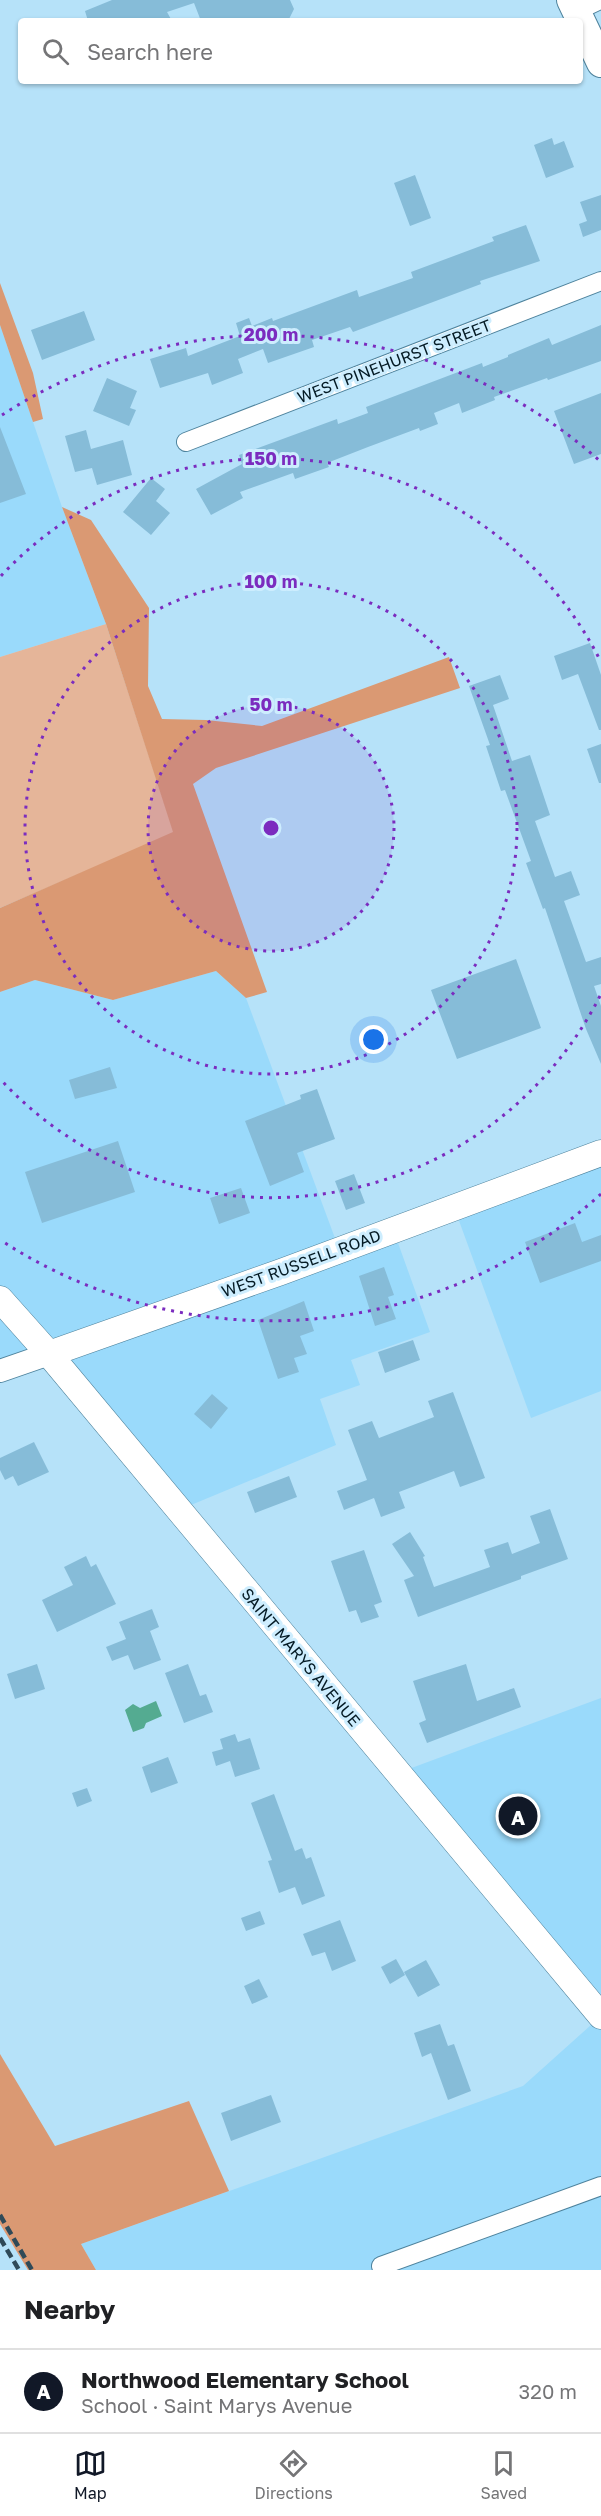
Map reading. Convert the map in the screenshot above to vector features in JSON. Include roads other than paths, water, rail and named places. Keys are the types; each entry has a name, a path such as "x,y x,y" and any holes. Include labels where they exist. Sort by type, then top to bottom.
{"main road":[{"path":"583,4 601,63"},
{"name":"WEST RUSSELL ROAD","path":"49,1354 281,1272 601,1153"},
{"name":"SAINT MARYS AVENUE","path":"0,1299 49,1354 601,2016"}],"street":[{"name":"WEST PINEHURST STREET","path":"186,442 601,281"},
{"name":"WEST RUSSELL ROAD","path":"0,1371 49,1354"},
{"path":"381,2266 601,2186"}],"railway":[{"path":"0,2215 32,2270"},
{"path":"0,2238 19,2270"}],"place":[{"name":"Northwood Elementary School","path":"518,1816"}]}
